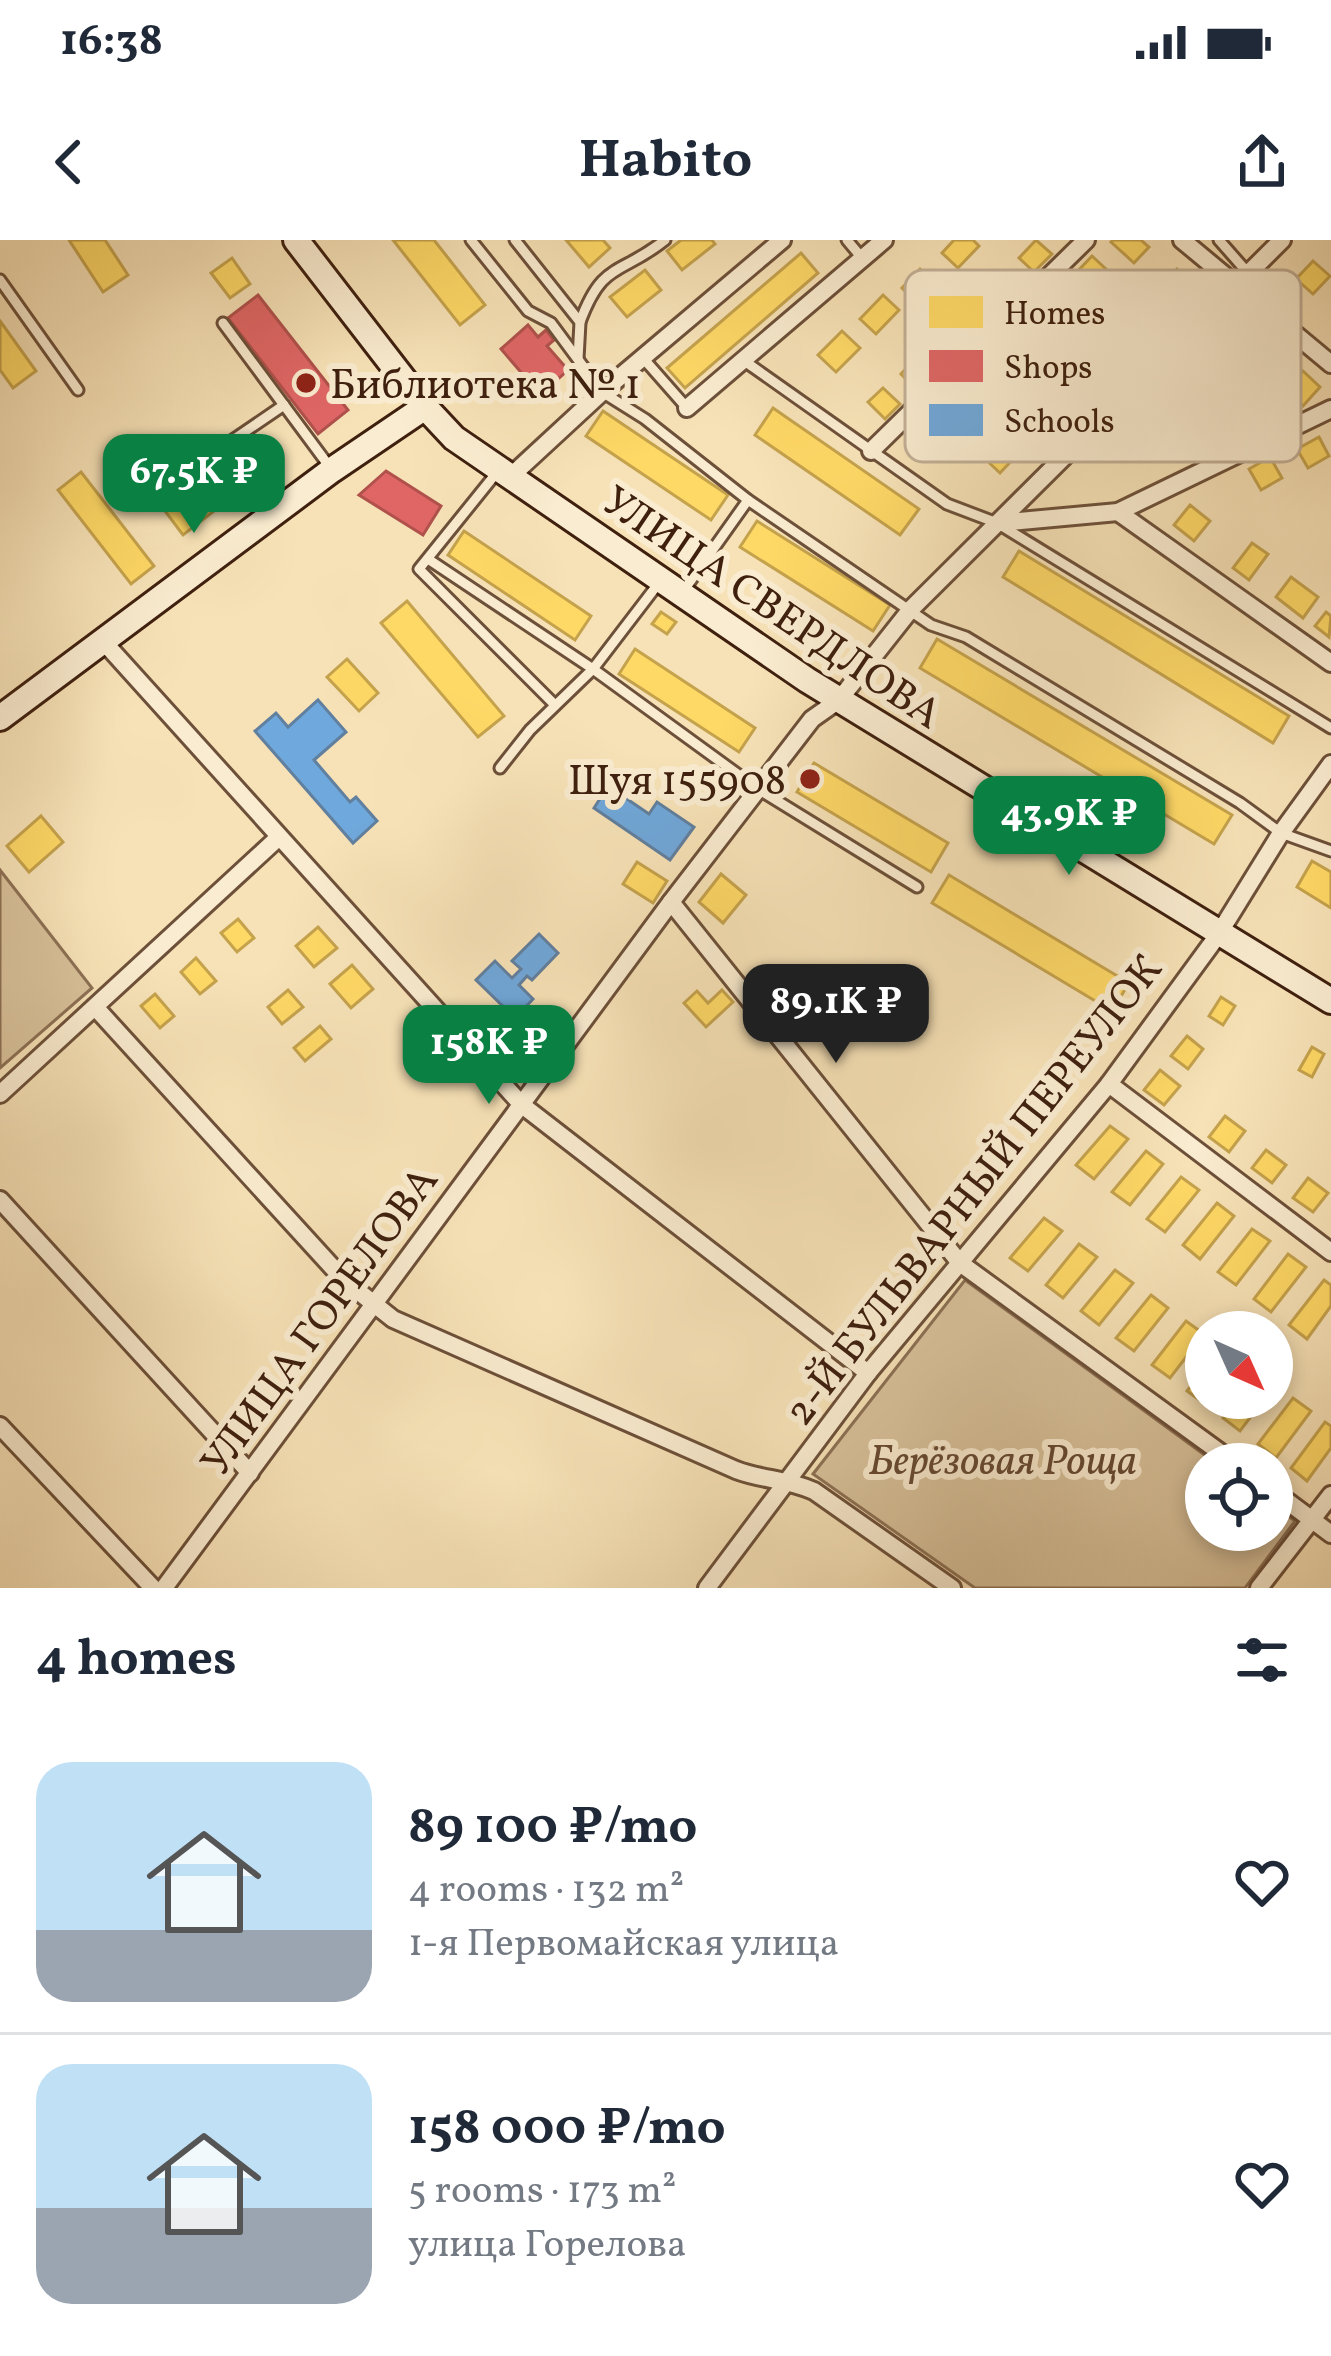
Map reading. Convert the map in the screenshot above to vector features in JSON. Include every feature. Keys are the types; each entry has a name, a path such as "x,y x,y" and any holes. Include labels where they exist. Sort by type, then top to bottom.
{"main road":[{"name":"УЛИЦА СВЕРДЛОВА","path":"296,240 454,438 839,700 1331,1000"},
{"path":"0,718 425,406"}],"street":[{"path":"505,473 782,240"},
{"path":"687,408 884,240"},
{"path":"1055,270 1086,240"},
{"path":"1182,240 1228,270"},
{"name":"УЛИЦА ГОРЕЛОВА","path":"1251,270 1282,240"},
{"path":"1301,335 1331,364"},
{"path":"1301,424 1331,409"},
{"path":"871,451 905,418"},
{"name":"УЛИЦА ГОРЕЛОВА","path":"164,1588 671,902 812,719 839,700 911,609 1058,462"},
{"path":"997,523 1118,512 1221,462"},
{"path":"1118,512 1331,663"},
{"path":"103,641 523,1106 868,1373"},
{"name":"2-Й БУЛЬВАРНЫЙ ПЕРЕУЛОК","path":"707,1588 868,1373 1109,1084 1218,935 1281,833 1331,764"},
{"path":"0,1094 279,837"},
{"path":"671,902 960,1263 1207,1443"},
{"path":"95,1007 262,1194 373,1304 420,1334 736,1470 764,1481 789,1480 831,1502 952,1588"},
{"path":"1109,1084 1331,1252"},
{"path":"0,1200 250,1473"},
{"path":"0,1426 154,1588"},
{"path":"1259,1588 1331,1495"},
{"path":"1293,1505 1331,1534"}],"lane":[{"path":"471,240 528,311 550,322 602,392 645,419 748,500 932,625 965,637 1281,833 1331,851"},
{"path":"578,359 580,322 592,290 611,270 640,260 664,240"},
{"path":"847,240 862,258"},
{"path":"1219,240 1237,270"},
{"path":"520,242 580,322"},
{"path":"0,280 78,390"},
{"path":"223,323 332,470"},
{"path":"643,358 687,408"},
{"path":"743,360 947,504 997,523 1331,728"},
{"path":"158,490 284,405"},
{"path":"505,473 419,569 555,705"},
{"path":"500,768 748,500"},
{"path":"428,559 593,669 758,789 917,887"}],"green space":[{"path":"0,870 92,988 0,1068"},
{"name":"Берёзовая Роща","path":"965,1280 1188,1443 1185,1551 1273,1551 1245,1588 975,1588 813,1474"}],"building: Homes":[{"path":"69,240 105,240 128,275 103,292"},
{"path":"393,240 434,240 485,305 460,325"},
{"path":"566,240 603,240 610,248 589,267"},
{"path":"681,240 712,240 715,244 682,270 667,251"},
{"path":"954,240 973,240 979,246 958,268 942,253"},
{"path":"1036,240 1052,254 1036,270 1019,258"},
{"path":"1113,240 1141,240 1149,247 1134,263"},
{"path":"801,253 818,273 685,388 667,368"},
{"path":"1092,256 1106,269 1105,270 1079,270"},
{"path":"232,258 250,284 230,298 211,273"},
{"path":"1313,261 1330,276 1313,294 1301,283 1301,274"},
{"path":"645,270 661,290 627,317 610,297"},
{"path":"883,295 899,310 876,334 860,319"},
{"path":"0,321 36,371 13,388 0,370"},
{"path":"842,331 860,348 836,372 818,355"},
{"path":"1301,373 1320,387 1303,406 1301,404"},
{"path":"883,388 900,404 885,419 868,402"},
{"path":"773,408 919,509 900,535 755,435"},
{"path":"603,411 728,495 711,520 586,436"},
{"path":"262,437 280,460 183,535 165,511"},
{"path":"1319,437 1329,456 1308,468 1301,447"},
{"path":"988,462 1010,462 1000,473"},
{"path":"1273,462 1282,478 1261,490 1249,469"},
{"path":"81,472 154,566 131,584 58,490"},
{"path":"1190,505 1210,521 1194,541 1174,525"},
{"path":"757,521 890,605 873,631 740,547"},
{"path":"464,531 591,616 575,640 448,555"},
{"path":"1252,543 1268,554 1249,580 1233,568"},
{"path":"1019,551 1289,716 1273,743 1003,577"},
{"path":"1291,577 1318,597 1303,618 1276,597"},
{"path":"407,601 504,716 478,737 381,623"},
{"path":"661,612 676,622 667,634 652,624"},
{"path":"1326,612 1331,616 1329,637 1315,626"},
{"path":"937,639 1232,815 1214,844 920,668"},
{"path":"635,649 755,728 739,752 619,674"},
{"path":"347,659 378,693 359,711 327,677"},
{"path":"814,763 948,843 931,872 797,792"},
{"path":"41,816 63,842 29,872 7,846"},
{"path":"1312,861 1331,872 1331,908 1297,887"},
{"path":"637,862 667,881 653,903 623,884"},
{"path":"721,874 746,895 723,923 699,902"},
{"path":"949,875 1129,983 1112,1011 932,903"},
{"path":"238,919 254,938 237,952 221,933"},
{"path":"318,927 337,948 314,967 296,946"},
{"path":"196,958 216,981 200,994 181,972"},
{"path":"352,965 373,989 351,1008 330,984"},
{"path":"288,990 303,1007 282,1024 268,1007"},
{"path":"722,990 733,1002 706,1027 684,1003 697,991 708,1003"},
{"path":"155,994 174,1016 160,1028 141,1006"},
{"path":"1221,997 1235,1006 1223,1025 1209,1016"},
{"path":"320,1026 331,1039 305,1061 294,1048"},
{"path":"1187,1036 1203,1049 1188,1069 1171,1056"},
{"path":"1312,1047 1324,1054 1312,1077 1299,1070"},
{"path":"1160,1070 1180,1086 1164,1105 1144,1090"},
{"path":"1225,1116 1245,1131 1229,1152 1209,1137"},
{"path":"1110,1126 1128,1139 1094,1179 1076,1165"},
{"path":"1266,1150 1286,1165 1272,1183 1252,1168"},
{"path":"1146,1151 1163,1164 1130,1205 1112,1192"},
{"path":"1181,1177 1199,1190 1165,1232 1147,1219"},
{"path":"1308,1178 1328,1193 1313,1212 1293,1198"},
{"path":"1217,1203 1234,1216 1200,1259 1183,1245"},
{"path":"1044,1218 1062,1231 1028,1271 1010,1258"},
{"path":"1252,1229 1270,1241 1236,1285 1218,1272"},
{"path":"1079,1244 1097,1257 1063,1298 1046,1285"},
{"path":"1288,1254 1306,1267 1272,1311 1254,1299"},
{"path":"1115,1270 1133,1283 1099,1325 1081,1311"},
{"path":"1324,1280 1331,1285 1331,1306 1307,1339 1293,1328 1293,1320"},
{"path":"1151,1295 1168,1308 1134,1351 1116,1338"},
{"path":"1185,1322 1185,1359 1170,1378 1152,1365"},
{"path":"1293,1398 1311,1411 1287,1443 1259,1443 1277,1419 1293,1419"},
{"path":"1224,1419 1249,1419 1240,1431"},
{"path":"1325,1422 1331,1426 1331,1448 1307,1481 1293,1465"}],"building: Shops":[{"path":"258,295 348,410 318,434 228,318"},
{"path":"528,325 538,337 546,330 554,340 547,346 568,370 547,389 538,378 531,384 501,349"},
{"path":"386,471 441,506 423,535 359,495"}],"building: Schools":[{"path":"318,700 346,732 314,760 350,802 356,797 377,821 353,843 255,731 276,713 288,727"},
{"path":"608,786 649,814 657,802 694,827 670,860 594,808"},
{"path":"539,934 558,953 532,980 527,976 519,985 533,999 515,1018 476,980 495,961 512,978 521,969 512,961"}],"place":[{"name":"Библиотека № 1","path":"306,383"},
{"name":"Шуя 155908","path":"810,779"}]}
